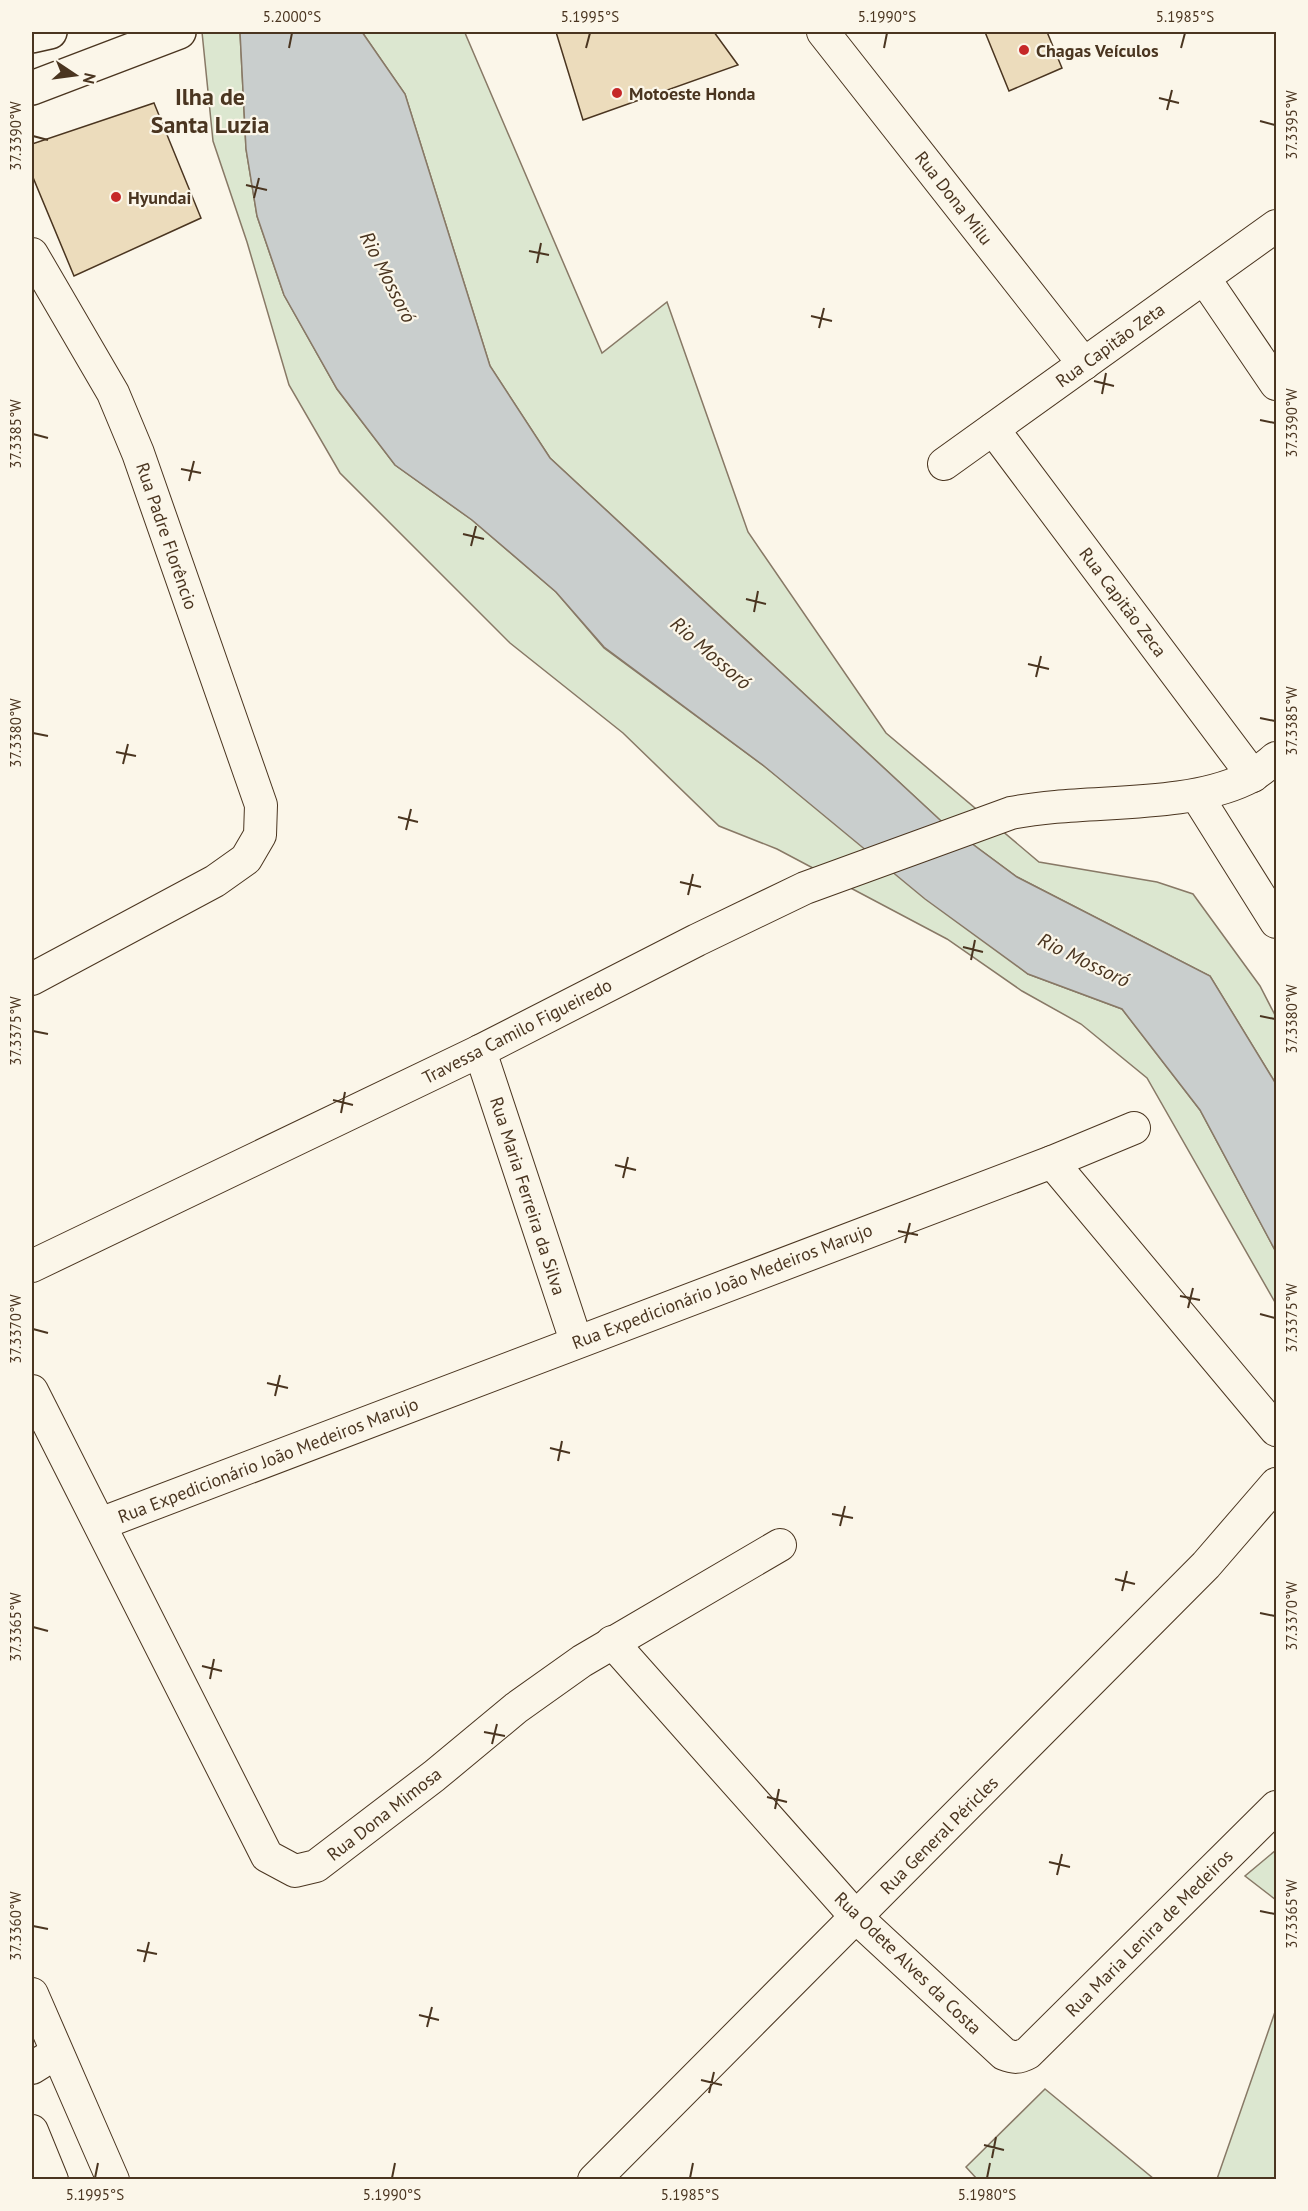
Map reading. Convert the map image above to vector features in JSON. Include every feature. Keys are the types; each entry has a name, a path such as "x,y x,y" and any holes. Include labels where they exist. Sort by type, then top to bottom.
{"main road":[{"path":"32,36 50,32"},
{"path":"32,88 171,34"}],"street":[{"name":"Rua Dona Milu","path":"824,32 1084,364"},
{"name":"Rua Capitão Zeta","path":"944,465 1276,226"},
{"name":"Rua Padre Florêncio","path":"32,254 113,393 138,453 261,805 260,835 246,859 215,881 32,979"},
{"path":"1204,278 1276,384"},
{"name":"Rua Capitão Zeca","path":"993,429 1264,767"},
{"name":"Travessa Camilo Figueiredo","path":"32,1266 480,1051 697,940 805,888 1011,813 1038,807 1197,796 1264,767"},
{"path":"1197,796 1276,922"},
{"name":"Rua Maria Ferreira da Silva","path":"480,1051 576,1341"},
{"name":"Rua Expedicionário João Medeiros Marujo","path":"100,1524 576,1341 1052,1162 1134,1128"},
{"path":"1052,1162 1276,1430"},
{"name":"Rua Dona Mimosa","path":"32,1391 267,1856 295,1871 316,1866 434,1776 516,1708 612,1642 780,1545"},
{"name":"Rua General Péricles","path":"594,2180 1272,1501"},
{"name":"Rua Odete Alves da Costa","path":"612,1642 857,1918 1004,2054 1020,2057"},
{"name":"Rua Maria Lenira de Medeiros","path":"1020,2057 1028,2053 1276,1808"},
{"path":"32,1994 44,2060 113,2180"},
{"path":"32,2130 52,2180"}],"green space":[{"path":"202,32 240,32 246,149 257,216 284,295 337,389 395,465 472,520 556,592 604,648 764,766 1028,974 1122,1009 1200,1110 1276,1252 1276,1304 1147,1078 1081,1024 1022,991 947,939 777,849 719,826 623,733 510,643 340,473 289,385 247,242 213,141"},
{"path":"362,32 465,33 602,353 667,302 748,532 886,733 1039,862 1157,882 1193,894 1260,986 1276,1017 1276,1084 1210,976 1017,877 940,820 550,458 490,366 405,94"},
{"path":"1276,1850 1276,1900 1245,1876"},
{"path":"1276,2009 1276,2179 1217,2179"},
{"path":"1045,2089 1154,2179 977,2179 966,2167"}],"water":[{"name":"Rio Mossoró","path":"240,32 362,32 405,94 490,366 550,458 940,820 1017,877 1210,976 1276,1084 1276,1252 1200,1110 1122,1009 1028,974 925,899 764,766 604,647 556,592 472,520 395,465 337,389 284,295 257,216 246,149"}],"building":[{"name":"Motoeste Honda","path":"556,32 714,32 738,65 583,120"},
{"name":"Chagas Veículos","path":"985,32 1047,32 1062,68 1009,91"},
{"name":"Hyundai","path":"154,103 201,218 74,276 32,175 32,144"}],"place":[{"name":"Chagas Veículos","path":"1024,50"},
{"name":"Motoeste Honda","path":"617,93"},
{"name":"Hyundai","path":"116,197"}],"district":[{"name":"Ilha de Santa Luzia","path":"210,110"}]}
